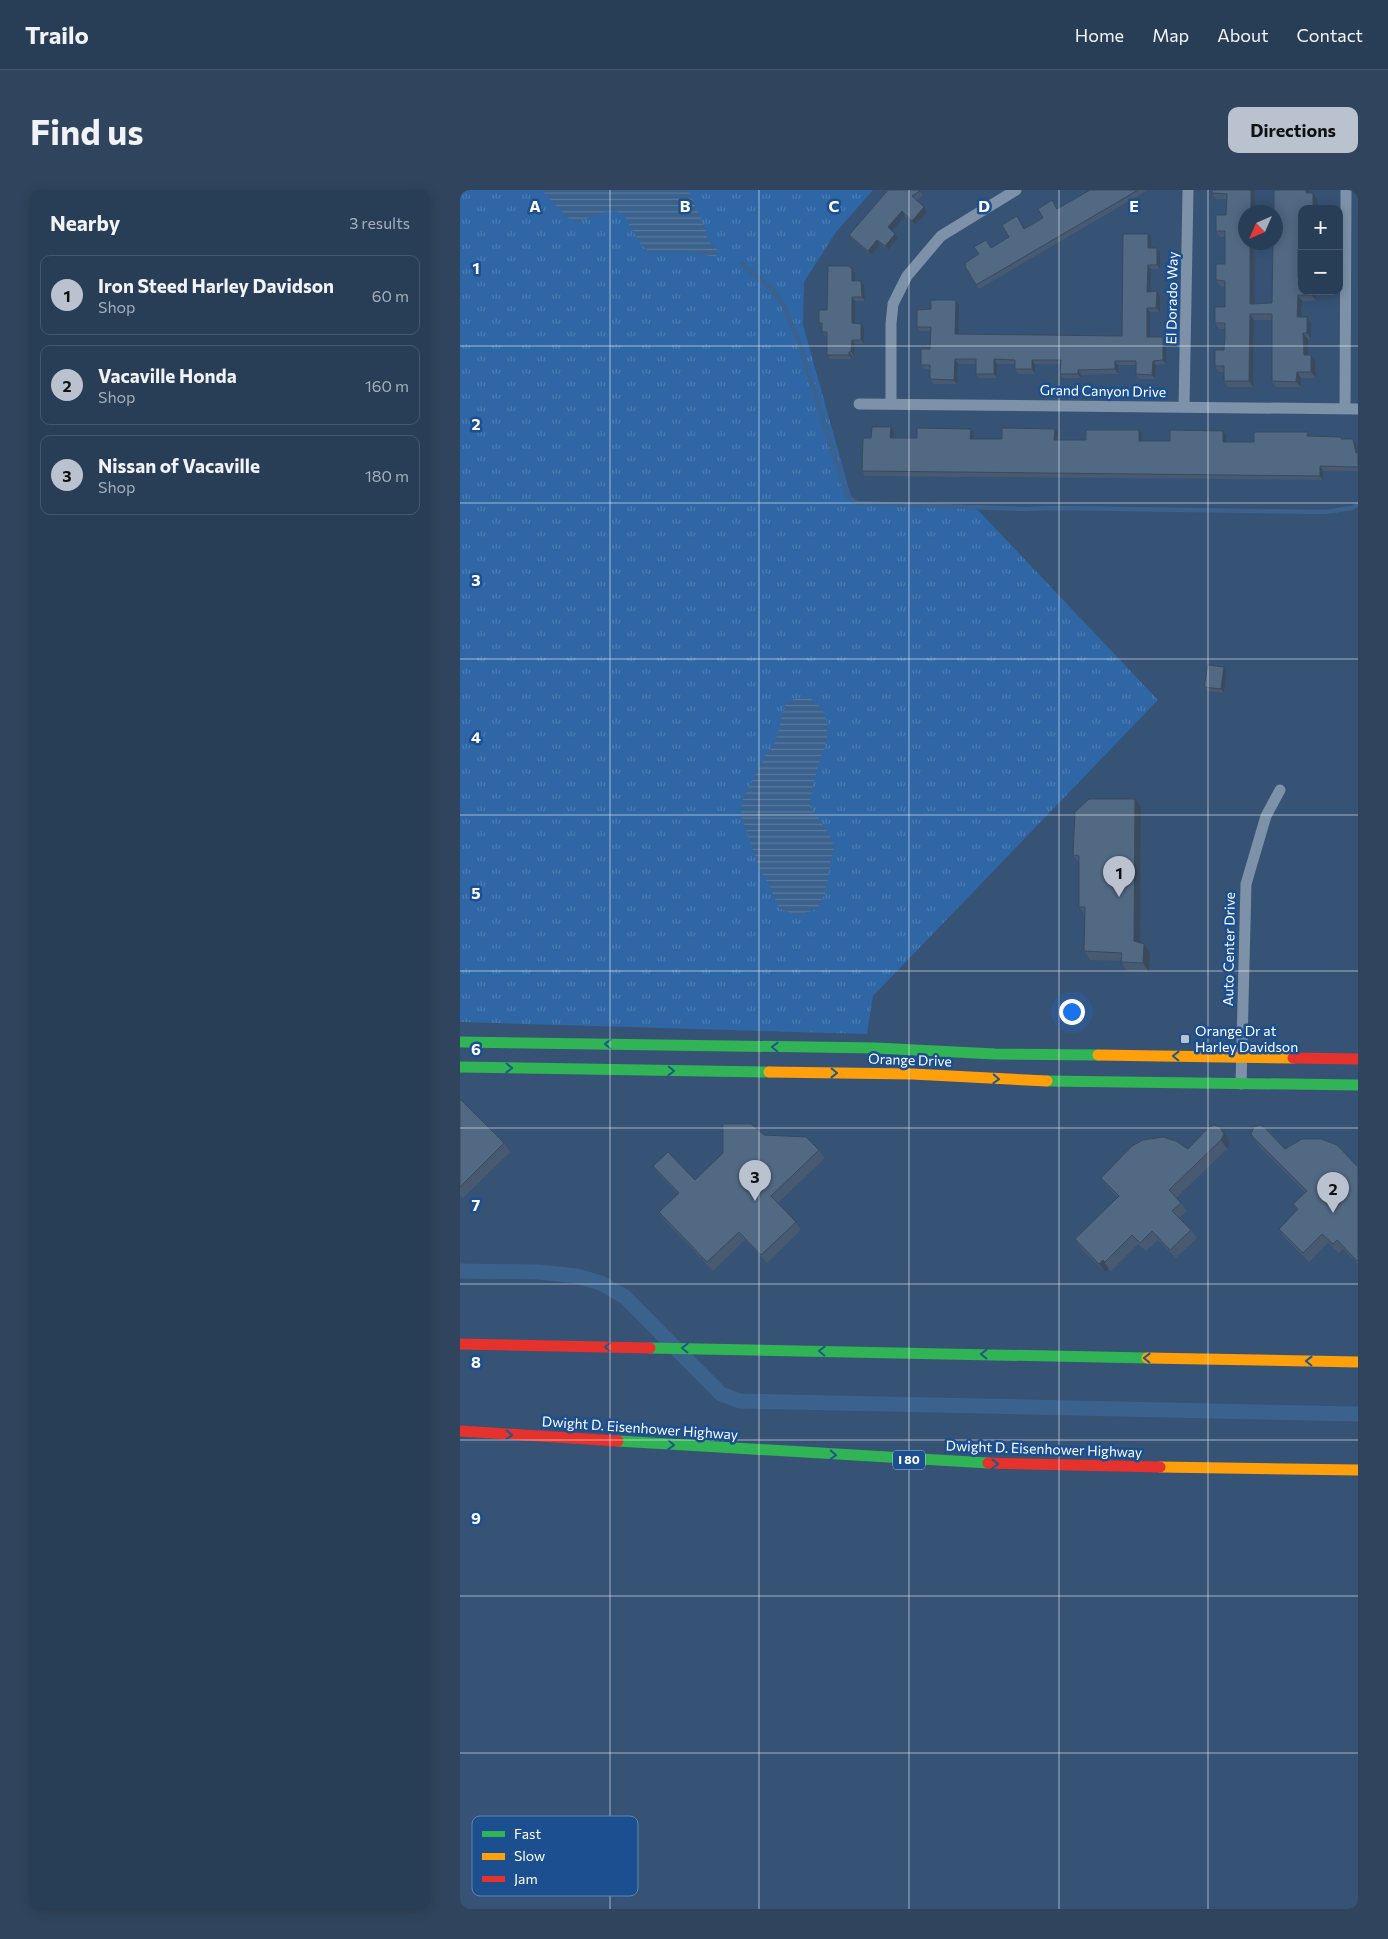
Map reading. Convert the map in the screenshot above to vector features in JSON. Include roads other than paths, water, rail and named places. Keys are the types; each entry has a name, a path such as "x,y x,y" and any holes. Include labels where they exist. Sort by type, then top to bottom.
{"main road":[{"name":"Orange Drive","path":"460,1042 876,1048 995,1054 1358,1060"},
{"name":"Orange Drive","path":"460,1067 912,1074 1040,1081 1358,1085"},
{"path":"460,1344 1358,1362"},
{"name":"Dwight D. Eisenhower Highway","path":"460,1431 989,1464 1358,1470"}],"street":[{"path":"891,404 891,324 893,304 907,276 941,236 1016,190"},
{"name":"El Dorado Way","path":"1184,407 1188,190"},
{"path":"1345,408 1346,190"},
{"path":"1346,216 1358,218"},
{"name":"Grand Canyon Drive","path":"860,404 1358,409"},
{"name":"Auto Center Drive","path":"1241,1084 1246,884 1266,816 1280,790"}],"waterway":[{"path":"742,264 774,291 783,304 800,345 847,496 857,503 1025,509 1325,512 1352,508 1358,504"},
{"path":"460,1271 539,1272 577,1276 601,1283 625,1297 721,1394 740,1401 1358,1414"}],"place":[{"name":"Iron Steed Harley Davidson","path":"1119,897"},
{"name":"Orange Dr at Harley Davidson","path":"1185,1039"},
{"name":"Nissan of Vacaville","path":"755,1201"},
{"name":"Vacaville Honda","path":"1333,1213"}]}
